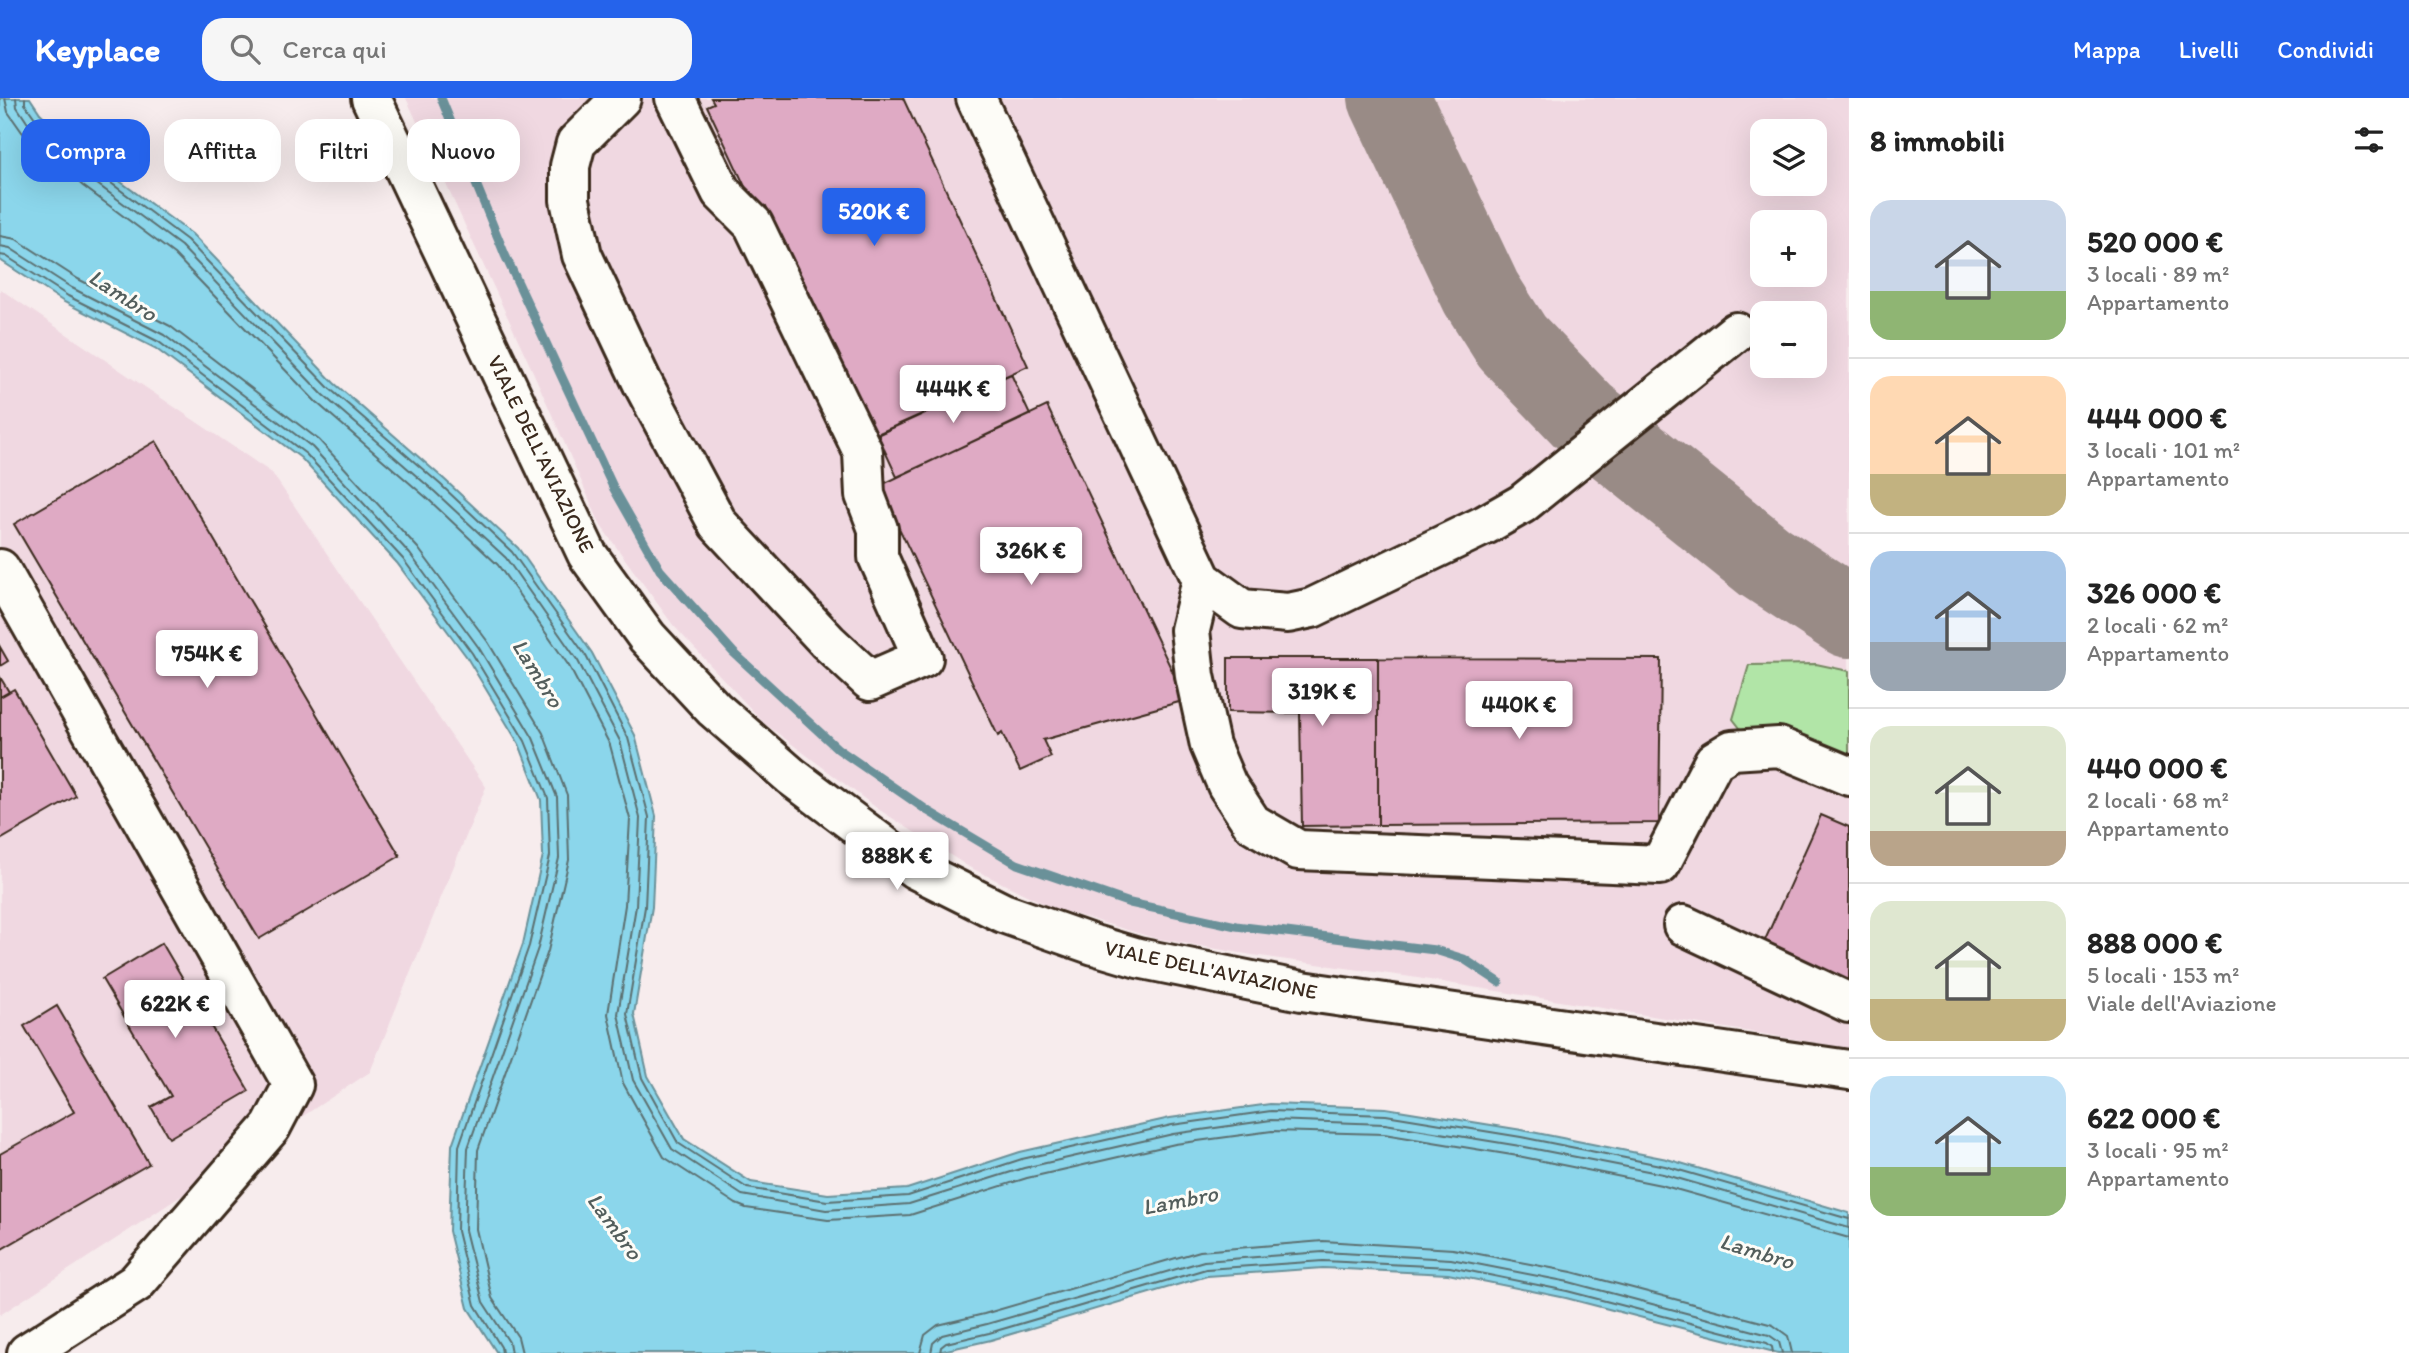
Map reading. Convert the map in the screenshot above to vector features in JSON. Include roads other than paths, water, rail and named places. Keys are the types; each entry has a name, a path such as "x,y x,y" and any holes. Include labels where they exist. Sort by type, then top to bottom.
{"street":[{"name":"VIALE DELL'AVIAZIONE","path":"371,98 587,554 647,636 714,709 791,776 915,869 1003,913 1138,958 1302,991 1849,1070"},
{"path":"621,98 576,143 570,166 570,200 582,255 642,382 718,524 828,642 870,681 923,659 878,557 878,529 865,495 863,452 753,224 721,192 675,98"},
{"path":"975,98 1202,580 1242,610 1288,613 1312,608 1485,525 1522,504 1736,332"},
{"path":"0,569 293,1085 271,1127 135,1283 42,1349"},
{"path":"1202,580 1190,630 1195,676 1210,745 1227,785 1252,823 1298,850 1660,865 1714,761 1732,750 1779,747 1849,776"},
{"path":"1683,925 1849,1003"}],"water":[{"name":"Lambro","path":"0,98 30,98 47,119 21,119 21,182 121,182 192,234 334,383 518,548 592,653 635,735 656,816 652,907 634,1014 648,1076 684,1139 751,1182 828,1194 907,1189 1020,1152 1170,1118 1270,1104 1386,1108 1522,1130 1667,1159 1849,1213 1849,1353 1778,1353 1566,1298 1448,1274 1323,1268 1207,1276 991,1340 933,1353 497,1353 468,1308 449,1231 452,1145 523,944 543,855 541,800 519,744 466,656 397,563 301,458 155,348 64,302 0,260"}],"waterway":[{"path":"441,98 505,255 614,489 660,570 733,652 838,749 928,811 1017,864 1130,903 1236,926 1435,950 1464,959 1499,982"}]}
